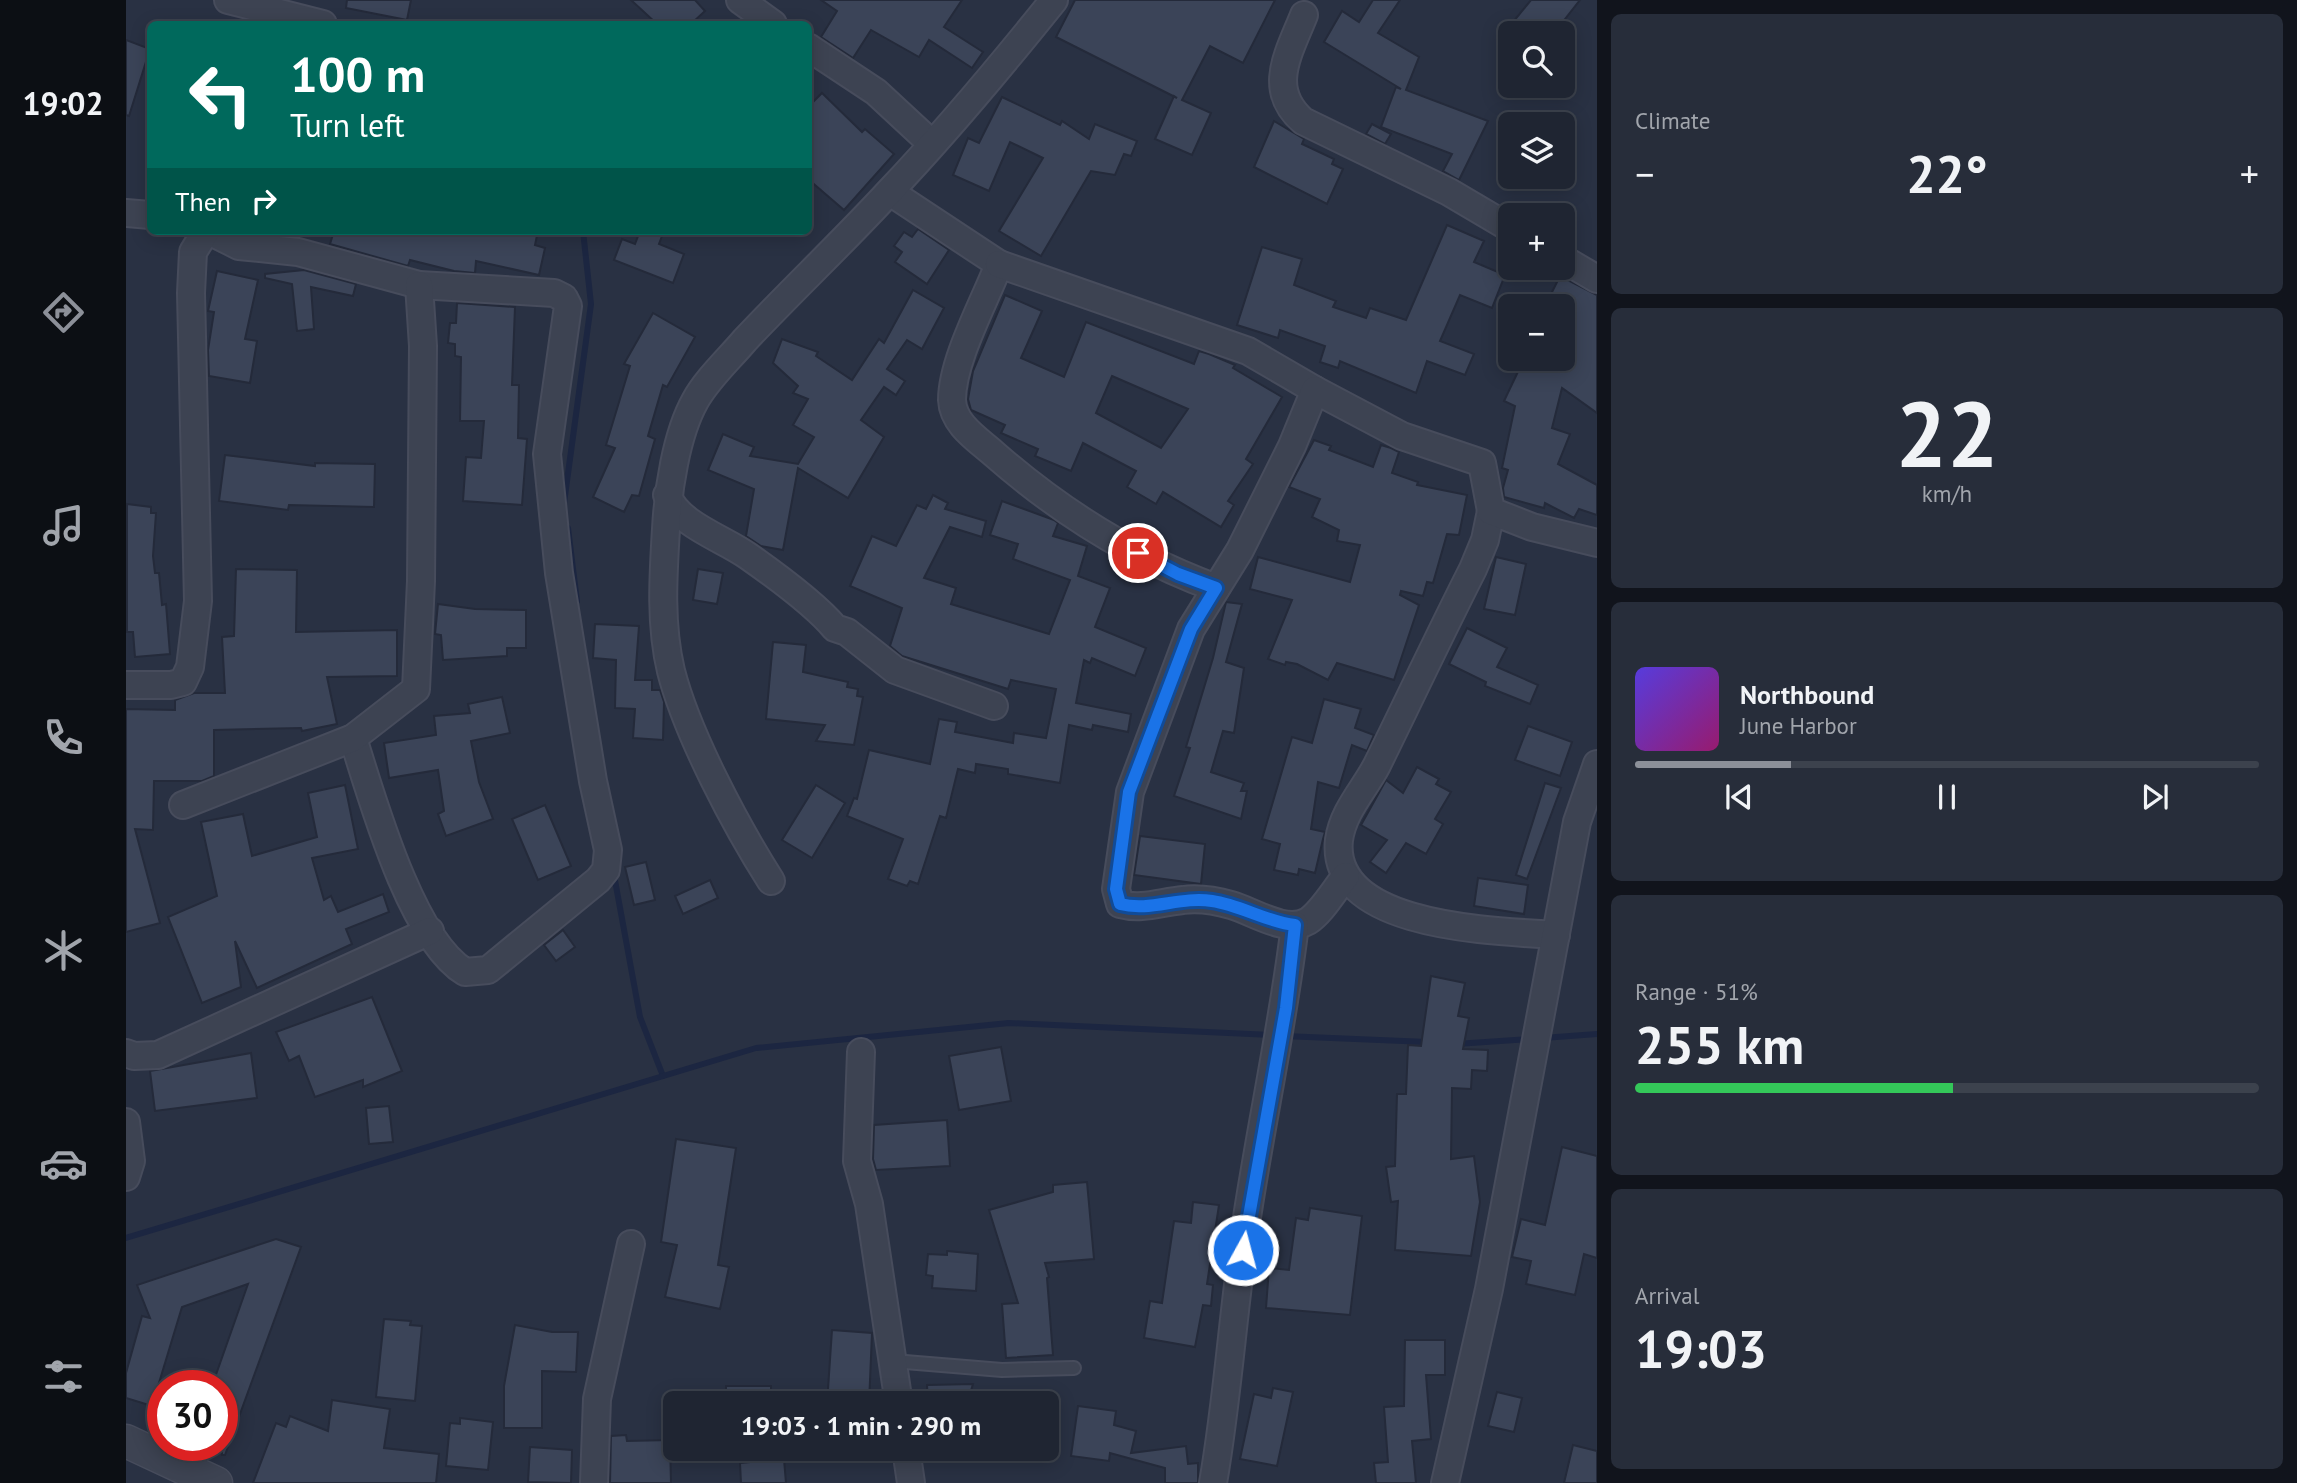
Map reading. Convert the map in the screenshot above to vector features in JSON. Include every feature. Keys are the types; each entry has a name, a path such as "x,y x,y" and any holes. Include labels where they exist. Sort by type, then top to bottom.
{"street":[{"path":"228,0 311,21"},
{"path":"740,0 769,21"},
{"path":"771,881 748,846 694,734 671,672 663,616 667,495 689,416 702,390 788,294 890,192 932,143 957,120 1055,0"},
{"path":"1304,15 1285,62 1282,82 1290,109 1303,121 1449,192 1498,221"},
{"path":"812,50 876,92 932,143"},
{"path":"890,192 999,264 1248,351 1402,436 1482,463 1491,511 1485,540 1376,767 1344,820 1338,856 1346,876 1372,901 1414,917 1462,928 1556,935"},
{"path":"126,213 147,215"},
{"path":"126,685 171,685 183,682 190,667 198,601 191,293 193,252 204,235"},
{"path":"216,235 239,246 300,242 419,285 554,293 564,298 568,306 547,454 559,573 593,781 608,850 606,870 598,880 488,970 471,973 459,968 430,931 390,851 353,738"},
{"path":"999,264 962,353 952,400 962,425 1009,468 1066,511 1148,559 1216,588"},
{"path":"1575,266 1597,279"},
{"path":"183,805 353,738 416,690 421,581 423,346 419,285"},
{"path":"1315,390 1281,469 1240,550 1191,629 1129,792 1116,889 1120,904 1136,908 1186,899 1210,901 1231,904 1279,923 1295,925 1309,921 1346,876"},
{"path":"667,495 670,502 685,516 747,555 835,628 847,632 895,670 994,706"},
{"path":"1491,511 1532,527 1597,543"},
{"path":"1445,1483 1486,1302 1577,822 1597,764"},
{"path":"1213,1483 1228,1398 1246,1225 1286,1008 1295,925"},
{"path":"126,1055 158,1055 430,931"},
{"path":"861,1052 857,1161 869,1204 897,1391"},
{"path":"126,1122 131,1161 126,1177"},
{"path":"594,1483 597,1399 631,1244"},
{"path":"126,1441 216,1483"},
{"path":"908,1461 911,1483"}],"lane":[{"path":"893,1361 1002,1370 1074,1368"}],"building":[{"path":"347,0 411,0 407,20 346,8"},
{"path":"631,0 695,0 705,11 694,21 654,21"},
{"path":"821,0 962,0 944,27 983,52 972,68 929,40 919,57 871,30 853,58 821,37 837,11"},
{"path":"1075,0 1275,0 1243,63 1210,46 1182,100 1211,113 1192,155 1155,139 1174,96 1056,37"},
{"path":"1373,0 1400,0 1378,33 1419,57 1406,90 1488,121 1459,180 1443,171 1452,154 1381,127 1396,87 1401,89 1324,42 1342,11 1359,22"},
{"path":"1531,0 1580,0 1563,21 1514,21"},
{"path":"126,40 147,48 147,59 129,116 126,115"},
{"path":"822,93 862,132 865,129 894,154 844,210 812,182 812,103"},
{"path":"1002,97 1060,125 1062,121 1089,139 1095,124 1137,141 1131,156 1124,154 1115,175 1091,171 1041,256 999,231 1043,158 1010,142 989,191 953,175 968,138 979,143"},
{"path":"1274,121 1304,139 1302,144 1334,159 1332,164 1343,169 1327,204 1254,167"},
{"path":"1372,124 1391,134 1385,144 1366,134"},
{"path":"1447,225 1484,241 1474,262 1498,272 1498,280 1503,280 1492,308 1460,295 1440,341 1474,354 1465,375 1427,361 1416,393 1340,361 1338,368 1320,362 1325,346 1280,330 1278,338 1237,325 1262,247 1302,259 1294,285 1336,301 1333,307 1366,318 1370,308 1406,320"},
{"path":"918,229 949,250 927,284 895,262 902,252 894,246 904,232 912,237"},
{"path":"333,235 537,235 535,245 545,248 539,275 476,261 475,273 454,271 410,260 408,266 330,244"},
{"path":"638,235 658,235 662,236 659,244 684,254 673,283 614,260 622,239 635,244"},
{"path":"304,270 356,284 353,296 311,287 314,329 297,331 292,284 265,278 265,274"},
{"path":"217,271 258,280 245,339 257,341 250,383 209,376 208,350 214,312 208,311"},
{"path":"1558,280 1568,280 1597,295 1597,413 1562,388 1552,428 1570,434 1558,464 1597,485 1597,515 1579,509 1574,518 1545,503 1544,508 1504,497 1503,488 1508,470 1502,468 1515,406 1504,401 1518,371 1575,371 1575,294 1551,294"},
{"path":"913,290 944,308 922,349 907,340 887,369 905,381 896,395 884,387 861,420 884,437 848,498 798,468 783,550 761,546 746,536 754,489 708,470 723,434 754,447 750,456 798,464 814,437 793,425 808,399 793,393 798,386 773,363 782,339 818,352 816,356 852,380 879,339 884,343"},
{"path":"1005,295 1042,311 1021,358 1064,377 1086,322 1194,364 1199,351 1209,354 1235,365 1233,368 1282,397 1246,459 1253,464 1228,501 1234,505 1221,527 1163,492 1156,504 1127,487 1136,471 1083,443 1071,471 1035,456 1038,449 1001,433 1005,425 971,410 968,399 973,371","holes":["1112,376 1188,409 1161,448 1096,413"]},
{"path":"457,303 515,307 512,385 519,385 518,438 527,439 522,505 463,501 466,457 481,458 484,421 460,421 461,357 455,356 455,344 448,343 450,323 456,323"},
{"path":"653,313 695,337 667,387 663,385 648,436 655,439 639,496 632,495 624,512 593,497 615,448 606,445 630,366 624,364"},
{"path":"1314,440 1331,446 1329,450 1373,467 1381,445 1391,448 1399,452 1392,473 1418,482 1417,485 1467,495 1459,535 1447,534 1433,583 1427,582 1423,596 1401,591 1400,595 1419,605 1394,680 1337,663 1328,680 1297,664 1286,662 1285,665 1268,659 1292,600 1250,589 1258,557 1350,582 1360,545 1337,541 1339,530 1312,517 1320,499 1289,487"},
{"path":"225,455 315,466 315,463 375,464 374,507 289,505 288,510 219,501"},
{"path":"933,495 948,503 945,509 986,521 982,537 950,527 924,578 956,588 951,604 1049,634 1070,580 1013,559 1018,544 990,535 1002,501 1054,520 1058,523 1053,536 1087,546 1078,576 1110,588 1095,627 1146,648 1135,676 1092,658 1090,663 1084,660 1076,703 1131,714 1128,732 1093,725 1092,730 1069,725 1060,783 1008,774 1008,769 976,764 975,773 958,769 946,818 940,816 918,884 910,881 907,886 888,879 903,839 847,816 854,798 857,799 869,750 930,764 939,719 957,722 955,732 1013,743 1014,733 1046,738 1056,689 1011,680 1008,689 902,656 890,646 902,608 850,586 872,536 896,546 917,505 926,509"},
{"path":"127,504 151,507 151,513 156,513 153,556 155,573 159,573 162,605 166,604 170,654 135,657 133,632 127,632"},
{"path":"1496,557 1526,564 1515,615 1484,609"},
{"path":"236,569 297,570 296,632 397,630 397,676 327,677 337,724 302,731 301,728 214,730 214,776 202,781 154,781 153,830 135,829 160,923 126,932 126,709 175,710 175,700 194,693 225,693 222,637 234,636"},
{"path":"698,569 723,573 717,604 693,600"},
{"path":"1226,602 1242,604 1226,662 1244,668 1234,733 1223,731 1211,772 1244,783 1241,791 1247,791 1241,819 1174,796 1190,748 1186,747 1213,658"},
{"path":"438,604 475,609 526,610 526,648 507,648 507,656 443,660 441,635 435,634"},
{"path":"595,624 639,626 635,680 652,680 652,690 660,690 664,702 663,740 633,738 635,709 615,708 616,660 593,658"},
{"path":"1467,628 1507,648 1497,667 1538,685 1530,704 1485,686 1486,682 1449,664"},
{"path":"773,642 806,645 803,672 848,682 847,687 858,689 857,696 863,697 854,745 816,741 825,725 766,719"},
{"path":"502,697 510,733 471,741 479,782 493,819 446,836 438,814 444,811 438,770 389,778 384,743 436,735 434,716 470,713 468,704"},
{"path":"1324,699 1361,709 1355,728 1374,735 1367,751 1352,745 1339,788 1318,782 1311,829 1325,832 1315,873 1299,869 1298,875 1274,870 1280,844 1262,839 1292,737 1312,743"},
{"path":"1528,726 1572,742 1560,776 1515,760"},
{"path":"1417,767 1439,779 1436,784 1451,792 1435,819 1443,824 1426,854 1406,843 1386,873 1370,862 1387,840 1361,825 1386,780 1403,793"},
{"path":"1545,783 1561,788 1527,879 1516,875"},
{"path":"345,785 358,849 312,858 324,900 331,896 338,912 383,894 389,912 346,929 352,944 257,988 235,941 241,987 202,1003 168,917 217,896 201,822 243,814 252,856 317,837 308,793"},
{"path":"816,785 845,803 812,858 782,840"},
{"path":"545,805 571,866 538,880 512,819"},
{"path":"1140,836 1205,844 1201,884 1134,875"},
{"path":"646,862 655,900 634,905 625,867"},
{"path":"1478,878 1528,885 1524,914 1474,906"},
{"path":"710,880 718,898 683,914 675,896"},
{"path":"563,930 575,947 556,961 544,945"},
{"path":"1431,976 1465,983 1458,1016 1469,1018 1463,1049 1488,1050 1487,1071 1472,1070 1471,1089 1452,1088 1451,1159 1474,1156 1480,1202 1471,1256 1395,1250 1398,1201 1391,1202 1386,1167 1395,1166 1397,1094 1406,1094 1408,1045 1421,1046"},
{"path":"372,997 402,1071 363,1087 363,1080 315,1097 299,1056 289,1061 276,1032"},
{"path":"1001,1047 1011,1101 959,1110 949,1056"},
{"path":"251,1053 257,1098 155,1111 150,1071"},
{"path":"389,1106 393,1142 369,1144 366,1108"},
{"path":"947,1120 950,1166 876,1170 873,1159 874,1125"},
{"path":"676,1139 736,1148 718,1265 729,1267 720,1309 665,1297 677,1245 661,1242"},
{"path":"1562,1147 1597,1156 1597,1258 1584,1254 1575,1295 1526,1284 1531,1261 1512,1257 1521,1219 1545,1225"},
{"path":"1087,1182 1094,1259 1045,1263 1049,1277 1053,1355 1006,1358 1002,1304 1018,1303 989,1210 1053,1192 1053,1185"},
{"path":"1193,1202 1219,1205 1207,1284 1213,1285 1211,1306 1203,1305 1195,1347 1144,1338 1150,1301 1162,1303 1174,1221 1191,1223"},
{"path":"1310,1208 1362,1216 1350,1315 1266,1308 1269,1268 1289,1270 1296,1218 1308,1220"},
{"path":"276,1239 301,1247 238,1419 238,1370 218,1370 248,1284 182,1307 163,1370 147,1370 147,1404 126,1398 126,1373 142,1316 150,1318 137,1285"},
{"path":"947,1251 978,1254 976,1291 932,1288 933,1276 926,1275 928,1254 947,1255"},
{"path":"384,1319 411,1321 410,1325 422,1326 415,1401 376,1397"},
{"path":"515,1325 552,1332 578,1332 576,1372 542,1371 542,1428 504,1428 504,1386"},
{"path":"832,1330 872,1333 870,1391 828,1391"},
{"path":"1405,1340 1445,1340 1445,1375 1426,1375 1431,1439 1412,1441 1416,1483 1376,1483 1374,1463 1388,1462 1384,1407 1404,1406"},
{"path":"973,1384 971,1391 927,1391 927,1385"},
{"path":"726,1386 771,1386 771,1391 726,1391"},
{"path":"1273,1388 1293,1392 1277,1466 1240,1459 1254,1394 1271,1398"},
{"path":"1497,1392 1522,1398 1514,1432 1488,1426"},
{"path":"332,1400 390,1409 384,1448 439,1454 436,1483 253,1483 276,1423 286,1427 290,1416 328,1431"},
{"path":"1078,1406 1116,1411 1114,1425 1136,1431 1131,1453 1186,1446 1188,1464 1198,1463 1198,1483 1165,1483 1165,1468 1110,1453 1109,1461 1071,1456"},
{"path":"460,1418 493,1422 488,1470 446,1466 450,1423 460,1424"},
{"path":"626,1435 627,1441 663,1440 663,1461 670,1461 671,1483 610,1483 611,1436"},
{"path":"1573,1445 1597,1451 1597,1483 1564,1483"},
{"path":"530,1447 572,1450 571,1483 528,1482"},
{"path":"784,1461 786,1483 741,1483 740,1463"}],"waterway":[{"path":"564,503 591,304 583,235"},
{"path":"568,528 577,601"},
{"path":"614,875 640,1017 663,1076"},
{"path":"126,1238 756,1048 1009,1023 1274,1035"},
{"path":"1543,1038 1597,1034"},
{"path":"1284,1036 1427,1042"},
{"path":"1456,1044 1529,1039"}],"route":[{"path":"1138,553 1178,574 1216,588 1191,629 1172,685 1129,792 1116,889 1120,904 1136,908 1186,899 1210,901 1231,904 1279,923 1295,925 1286,1008 1243,1250"}]}
